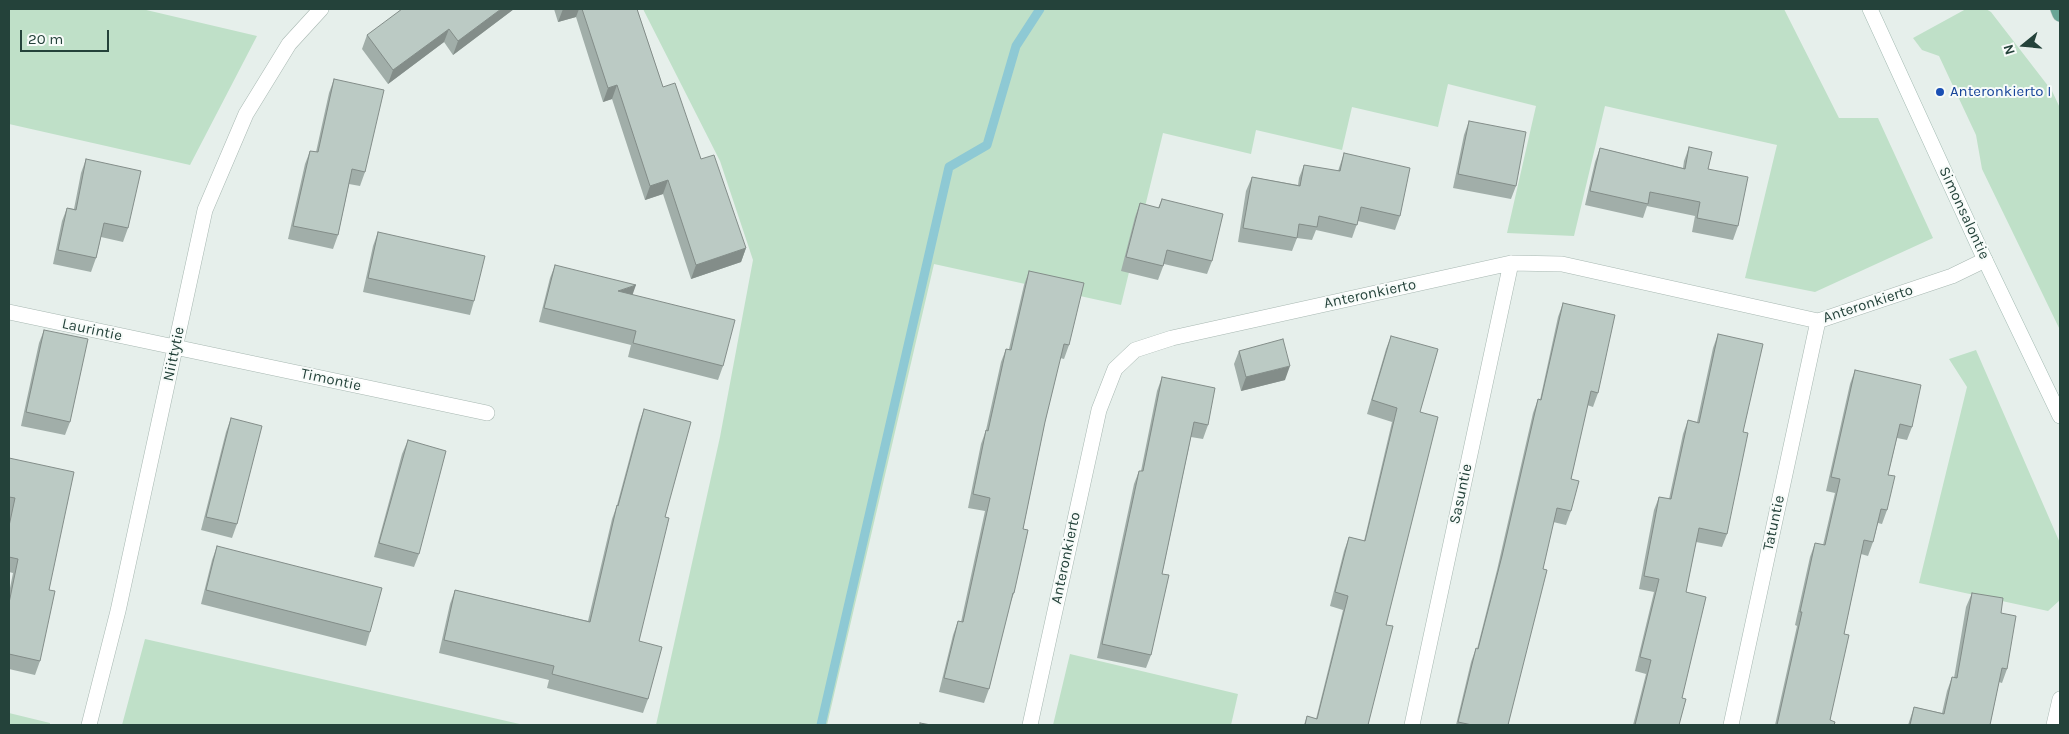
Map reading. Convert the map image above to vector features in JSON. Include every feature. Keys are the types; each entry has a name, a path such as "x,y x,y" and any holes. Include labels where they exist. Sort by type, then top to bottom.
{"main road":[{"path":"2058,9 2060,14"}],"street":[{"name":"Niittytie","path":"88,725 118,611 205,210 251,106 289,44 321,9"},
{"name":"Simonsalontie","path":"1870,9 2060,416"},
{"name":"Anteronkierto","path":"1030,725 1099,410 1115,369 1135,350 1172,338 1510,263 1562,264 1818,321 1952,276 1986,260"},
{"name":"Sasuntie","path":"1412,725 1510,263"},
{"name":"Laurintie","path":"9,312 175,347"},
{"name":"Tatuntie","path":"1731,725 1818,321"},
{"name":"Timontie","path":"175,347 487,413"},
{"path":"2054,725 2060,699"}],"green space":[{"path":"9,9 142,9 257,36 190,165 9,124"},
{"path":"643,9 1784,9 1839,118 1878,118 1933,238 1815,292 1745,278 1777,145 1605,106 1574,236 1507,233 1536,106 1448,84 1438,127 1352,107 1342,150 1256,130 1251,154 1163,133 1121,305 934,264 827,725 656,725 720,437 753,260 720,161"},
{"path":"1966,9 1986,9 1991,12 2052,91 2060,108 2060,330 1982,169 1976,135 1939,56 1922,50 1913,38"},
{"path":"1976,350 2060,543 2060,600 2048,611 1919,583 1967,387 1949,359"},
{"path":"145,639 419,701 524,725 122,725"},
{"path":"1070,654 1238,694 1231,725 1053,725"},
{"path":"9,713 50,723 50,725 9,725"}],"building":[{"path":"402,9 501,9 458,41 449,29 393,70 367,35"},
{"path":"582,9 637,9 663,87 675,83 701,159 714,155 746,248 696,265 668,180 650,186 617,85 608,88"},
{"path":"334,79 384,90 365,172 352,169 338,235 293,226 310,151 318,152"},
{"path":"1469,121 1526,132 1516,186 1458,174"},
{"path":"1689,147 1712,152 1708,169 1748,177 1738,226 1697,218 1700,202 1650,192 1648,204 1590,191 1600,148 1685,169"},
{"path":"1344,153 1410,168 1400,216 1361,207 1357,225 1319,216 1317,227 1299,224 1297,238 1243,228 1252,177 1300,186 1304,165 1340,171"},
{"path":"86,159 141,171 128,228 104,223 96,258 58,250 67,208 76,210"},
{"path":"1162,199 1223,214 1212,261 1167,250 1163,266 1126,257 1140,203 1159,208"},
{"path":"378,232 485,256 474,301 368,278"},
{"path":"555,265 636,285 618,291 735,320 723,366 633,343 636,331 544,308"},
{"path":"1029,271 1084,283 1069,345 1064,344 1045,422 1023,529 1028,530 989,689 944,678 958,621 963,622 990,498 973,494 986,430 988,431 1006,349 1011,350"},
{"path":"1563,303 1615,315 1598,393 1591,391 1571,479 1579,481 1571,511 1557,508 1543,569 1547,570 1508,725 1472,725 1458,722 1476,648 1478,649 1502,556 1538,399 1541,400"},
{"path":"44,330 88,339 70,422 26,412"},
{"path":"1718,334 1763,344 1743,432 1748,433 1727,534 1699,528 1686,592 1706,597 1682,698 1686,699 1679,725 1635,725 1651,660 1640,657 1659,579 1644,576 1659,497 1671,499 1688,420 1699,423"},
{"path":"1391,336 1438,349 1420,412 1438,417 1386,625 1393,626 1368,725 1305,725 1307,716 1317,719 1348,596 1335,592 1349,537 1365,541 1397,408 1372,400"},
{"path":"1283,339 1290,366 1246,377 1239,351"},
{"path":"1855,370 1921,385 1912,427 1900,424 1888,475 1895,476 1887,510 1881,509 1873,542 1864,540 1844,634 1849,635 1830,720 1835,722 1834,725 1777,725 1815,543 1825,545 1840,479 1831,477"},
{"path":"1162,377 1215,388 1208,425 1194,422 1162,574 1169,575 1151,655 1102,644 1139,471 1143,471"},
{"path":"644,409 691,422 665,517 669,518 639,641 662,647 648,699 552,674 554,666 444,640 455,590 590,622 617,505"},
{"path":"231,418 262,426 237,524 206,517"},
{"path":"408,440 446,451 419,554 379,543"},
{"path":"9,458 74,472 49,590 55,591 40,661 9,654 9,603 18,559 9,557 9,526 15,498 9,497"},
{"path":"217,546 382,588 370,632 206,590"},
{"path":"1972,593 2003,598 2001,613 2016,616 2007,669 2002,668 1990,725 1910,725 1914,707 1944,714 1952,677 1957,678"}],"waterway":[{"path":"821,725 949,167 987,145 1016,46 1040,9"}],"place":[{"name":"Anteronkierto I","path":"1940,92"}]}
